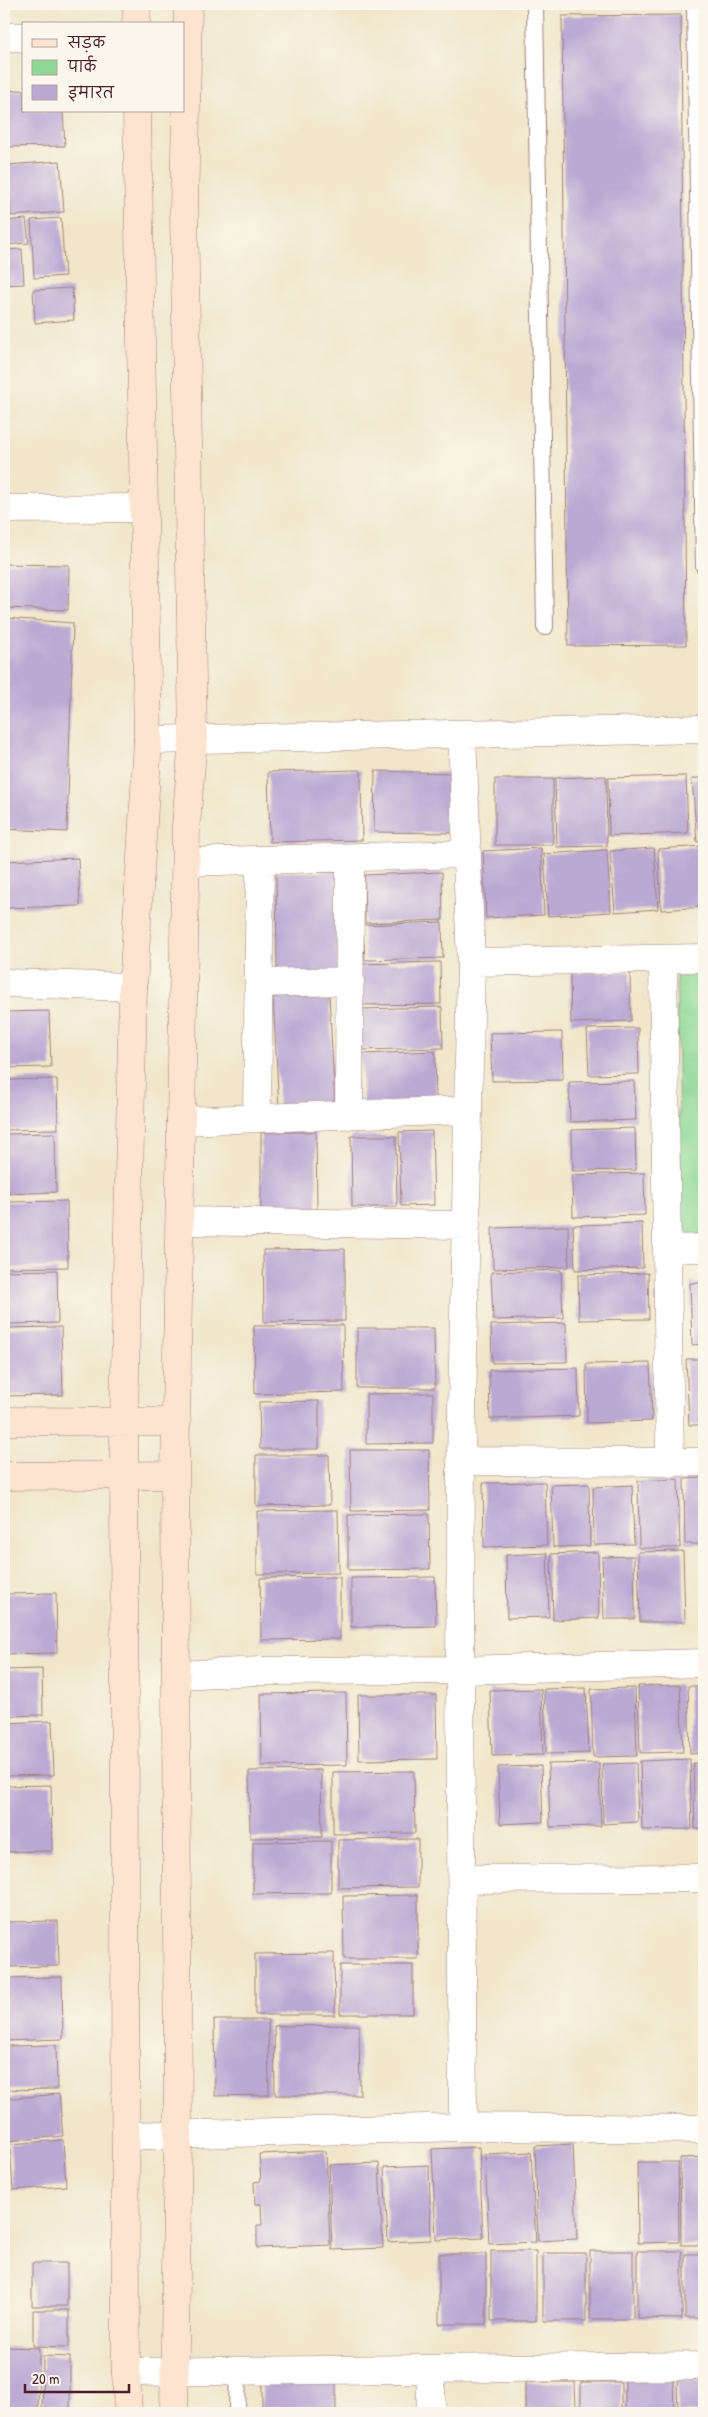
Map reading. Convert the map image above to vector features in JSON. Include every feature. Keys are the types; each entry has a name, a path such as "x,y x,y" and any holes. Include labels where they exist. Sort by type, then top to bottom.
{"street":[{"path":"136,22 137,4"},
{"path":"174,2413 178,2135 175,1475 186,826 193,739 184,212 188,4"},
{"path":"4,37 22,37"},
{"path":"128,2413 126,2372 126,1477 124,1422 133,987 148,740 137,112"},
{"path":"4,509 143,508"},
{"path":"148,740 704,730"},
{"path":"462,734 471,962 461,1461 460,1670 464,2127"},
{"path":"186,862 467,854"},
{"path":"349,1114 350,858"},
{"path":"256,1118 260,860"},
{"path":"471,962 704,958"},
{"path":"663,960 670,1463"},
{"path":"259,983 350,981"},
{"path":"4,983 133,987"},
{"path":"181,1121 468,1110"},
{"path":"180,1221 466,1224"},
{"path":"667,1249 704,1248"},
{"path":"4,1421 177,1422"},
{"path":"461,1461 704,1462"},
{"path":"4,1476 126,1477 175,1475"},
{"path":"176,1675 261,1671 460,1670 704,1662"},
{"path":"462,1879 704,1878"},
{"path":"126,2136 464,2127 704,2128"},
{"path":"126,2372 704,2366"},
{"path":"431,2369 431,2413"}],"lane":[{"path":"535,4 545,627"},
{"path":"694,4 704,566"},
{"path":"237,2413 238,2371"}],"green space":[{"path":"704,969 704,1235 681,1235 676,970"}],"building":[{"path":"681,15 686,645 568,646 562,16"},
{"path":"22,90 22,112 63,112 65,146 4,147 4,91"},
{"path":"60,161 64,212 11,216 7,165"},
{"path":"61,218 65,276 34,278 31,220"},
{"path":"26,219 29,243 4,245 4,221"},
{"path":"22,249 24,284 4,285 4,250"},
{"path":"72,288 74,320 35,323 33,290"},
{"path":"4,564 69,565 68,610 4,608"},
{"path":"4,618 73,623 67,832 4,829"},
{"path":"361,770 362,840 270,842 268,772"},
{"path":"375,771 457,773 457,833 374,832"},
{"path":"606,776 607,846 557,847 555,778"},
{"path":"686,776 688,833 609,836 608,778"},
{"path":"704,777 704,842 697,842 692,779"},
{"path":"495,779 553,779 553,845 495,845"},
{"path":"704,846 704,907 661,910 658,849"},
{"path":"541,848 544,915 486,918 483,851"},
{"path":"654,848 658,909 615,912 610,851"},
{"path":"607,850 611,912 548,916 544,854"},
{"path":"78,858 80,906 4,908 4,861"},
{"path":"276,872 337,872 338,976 277,976"},
{"path":"442,872 443,920 365,923 364,875"},
{"path":"442,922 443,958 365,960 363,925"},
{"path":"440,962 441,1004 361,1005 360,964"},
{"path":"630,972 631,1021 571,1023 570,973"},
{"path":"329,994 335,1104 279,1108 273,997"},
{"path":"442,1007 443,1048 360,1050 358,1009"},
{"path":"49,1011 51,1067 4,1068 4,1012"},
{"path":"638,1028 639,1074 589,1075 587,1029"},
{"path":"562,1032 563,1080 492,1081 490,1033"},
{"path":"435,1051 436,1102 363,1104 361,1054"},
{"path":"57,1079 58,1129 4,1130 4,1080"},
{"path":"634,1081 636,1120 570,1122 569,1082"},
{"path":"635,1128 636,1170 573,1171 572,1130"},
{"path":"432,1131 434,1205 401,1206 399,1132"},
{"path":"261,1132 316,1132 317,1211 261,1212"},
{"path":"55,1133 56,1192 4,1194 4,1134"},
{"path":"351,1136 396,1136 397,1207 352,1207"},
{"path":"644,1173 645,1215 573,1217 572,1175"},
{"path":"67,1201 68,1267 4,1268 4,1202"},
{"path":"642,1223 643,1268 575,1270 573,1225"},
{"path":"568,1226 569,1267 493,1269 492,1228"},
{"path":"345,1249 345,1321 264,1322 263,1250"},
{"path":"57,1270 58,1323 4,1324 4,1271"},
{"path":"561,1270 563,1318 493,1320 491,1272"},
{"path":"648,1273 649,1319 579,1320 578,1275"},
{"path":"690,1283 704,1283 704,1344 692,1345"},
{"path":"566,1323 567,1362 492,1363 491,1325"},
{"path":"343,1325 344,1392 255,1394 254,1326"},
{"path":"61,1327 63,1395 4,1396 4,1328"},
{"path":"357,1328 434,1328 435,1388 357,1388"},
{"path":"686,1359 704,1359 704,1425 689,1425"},
{"path":"650,1363 652,1421 587,1423 586,1364"},
{"path":"578,1368 579,1416 490,1419 489,1370"},
{"path":"433,1393 433,1443 366,1444 366,1394"},
{"path":"319,1401 319,1449 260,1449 259,1402"},
{"path":"350,1450 429,1450 430,1510 351,1511"},
{"path":"256,1455 329,1455 330,1505 256,1506"},
{"path":"704,1478 704,1544 685,1544 684,1479"},
{"path":"678,1479 680,1548 639,1548 638,1481"},
{"path":"545,1482 547,1545 484,1547 483,1483"},
{"path":"589,1484 590,1546 553,1547 551,1485"},
{"path":"632,1485 634,1544 594,1545 593,1487"},
{"path":"338,1510 339,1573 257,1574 257,1511"},
{"path":"429,1514 430,1569 348,1570 348,1515"},
{"path":"683,1551 685,1622 640,1622 638,1552"},
{"path":"598,1552 599,1618 553,1620 551,1554"},
{"path":"547,1553 549,1617 507,1618 506,1555"},
{"path":"634,1556 635,1619 604,1619 602,1557"},
{"path":"340,1577 340,1639 261,1640 260,1578"},
{"path":"435,1577 436,1626 351,1627 351,1578"},
{"path":"56,1593 57,1653 4,1654 4,1594"},
{"path":"42,1669 43,1715 4,1716 4,1670"},
{"path":"680,1685 683,1752 640,1753 638,1686"},
{"path":"688,1686 704,1686 704,1753 690,1754"},
{"path":"586,1688 589,1753 546,1754 544,1689"},
{"path":"635,1688 637,1756 593,1757 591,1689"},
{"path":"541,1689 543,1755 492,1756 490,1690"},
{"path":"346,1693 347,1765 262,1766 261,1694"},
{"path":"358,1695 436,1695 437,1759 359,1760"},
{"path":"52,1721 54,1775 4,1776 4,1723"},
{"path":"690,1759 692,1829 642,1830 640,1761"},
{"path":"599,1763 601,1826 550,1827 548,1764"},
{"path":"636,1763 638,1822 603,1824 602,1764"},
{"path":"693,1763 704,1763 704,1829 695,1829"},
{"path":"541,1766 543,1822 500,1824 498,1767"},
{"path":"321,1770 322,1837 250,1838 249,1771"},
{"path":"414,1771 415,1833 333,1834 333,1772"},
{"path":"51,1785 52,1851 4,1852 4,1786"},
{"path":"418,1839 418,1887 338,1888 338,1840"},
{"path":"331,1841 331,1893 253,1894 253,1842"},
{"path":"418,1895 418,1959 344,1959 343,1896"},
{"path":"58,1921 59,1966 4,1967 4,1922"},
{"path":"334,1953 335,2015 255,2015 255,1954"},
{"path":"340,1965 413,1965 413,2014 340,2014"},
{"path":"62,1977 63,2039 4,2041 4,1978"},
{"path":"214,2020 268,2020 269,2095 215,2096"},
{"path":"359,2025 360,2095 275,2095 274,2026"},
{"path":"56,2045 57,2089 4,2090 4,2046"},
{"path":"59,2094 63,2136 6,2141 4,2099"},
{"path":"63,2140 66,2186 13,2190 10,2144"},
{"path":"573,2144 577,2239 538,2241 535,2146"},
{"path":"479,2147 483,2238 436,2240 432,2149"},
{"path":"326,2151 330,2245 257,2248 257,2225 262,2225 261,2204 255,2204 254,2182 261,2181 259,2154"},
{"path":"531,2152 536,2242 489,2244 485,2154"},
{"path":"704,2157 704,2245 681,2245 680,2158"},
{"path":"637,2162 678,2162 679,2242 638,2243"},
{"path":"379,2163 383,2248 332,2250 329,2165"},
{"path":"429,2165 431,2240 388,2242 384,2167"},
{"path":"491,2251 536,2251 536,2321 491,2321"},
{"path":"590,2251 633,2251 633,2319 590,2319"},
{"path":"637,2251 682,2251 682,2319 637,2318"},
{"path":"543,2253 586,2253 586,2321 543,2321"},
{"path":"439,2254 486,2254 486,2324 439,2324"},
{"path":"685,2254 704,2254 704,2318 685,2318"},
{"path":"32,2263 67,2263 67,2306 32,2306"},
{"path":"33,2310 69,2310 69,2347 33,2346"},
{"path":"4,2347 39,2348 38,2413 4,2413"},
{"path":"43,2356 70,2357 70,2413 42,2413"},
{"path":"625,2378 673,2378 674,2413 625,2413"},
{"path":"262,2380 336,2380 336,2413 262,2413"},
{"path":"677,2380 704,2380 704,2413 678,2413"},
{"path":"525,2382 575,2382 576,2413 525,2413"},
{"path":"581,2382 621,2382 621,2413 581,2413"}]}
